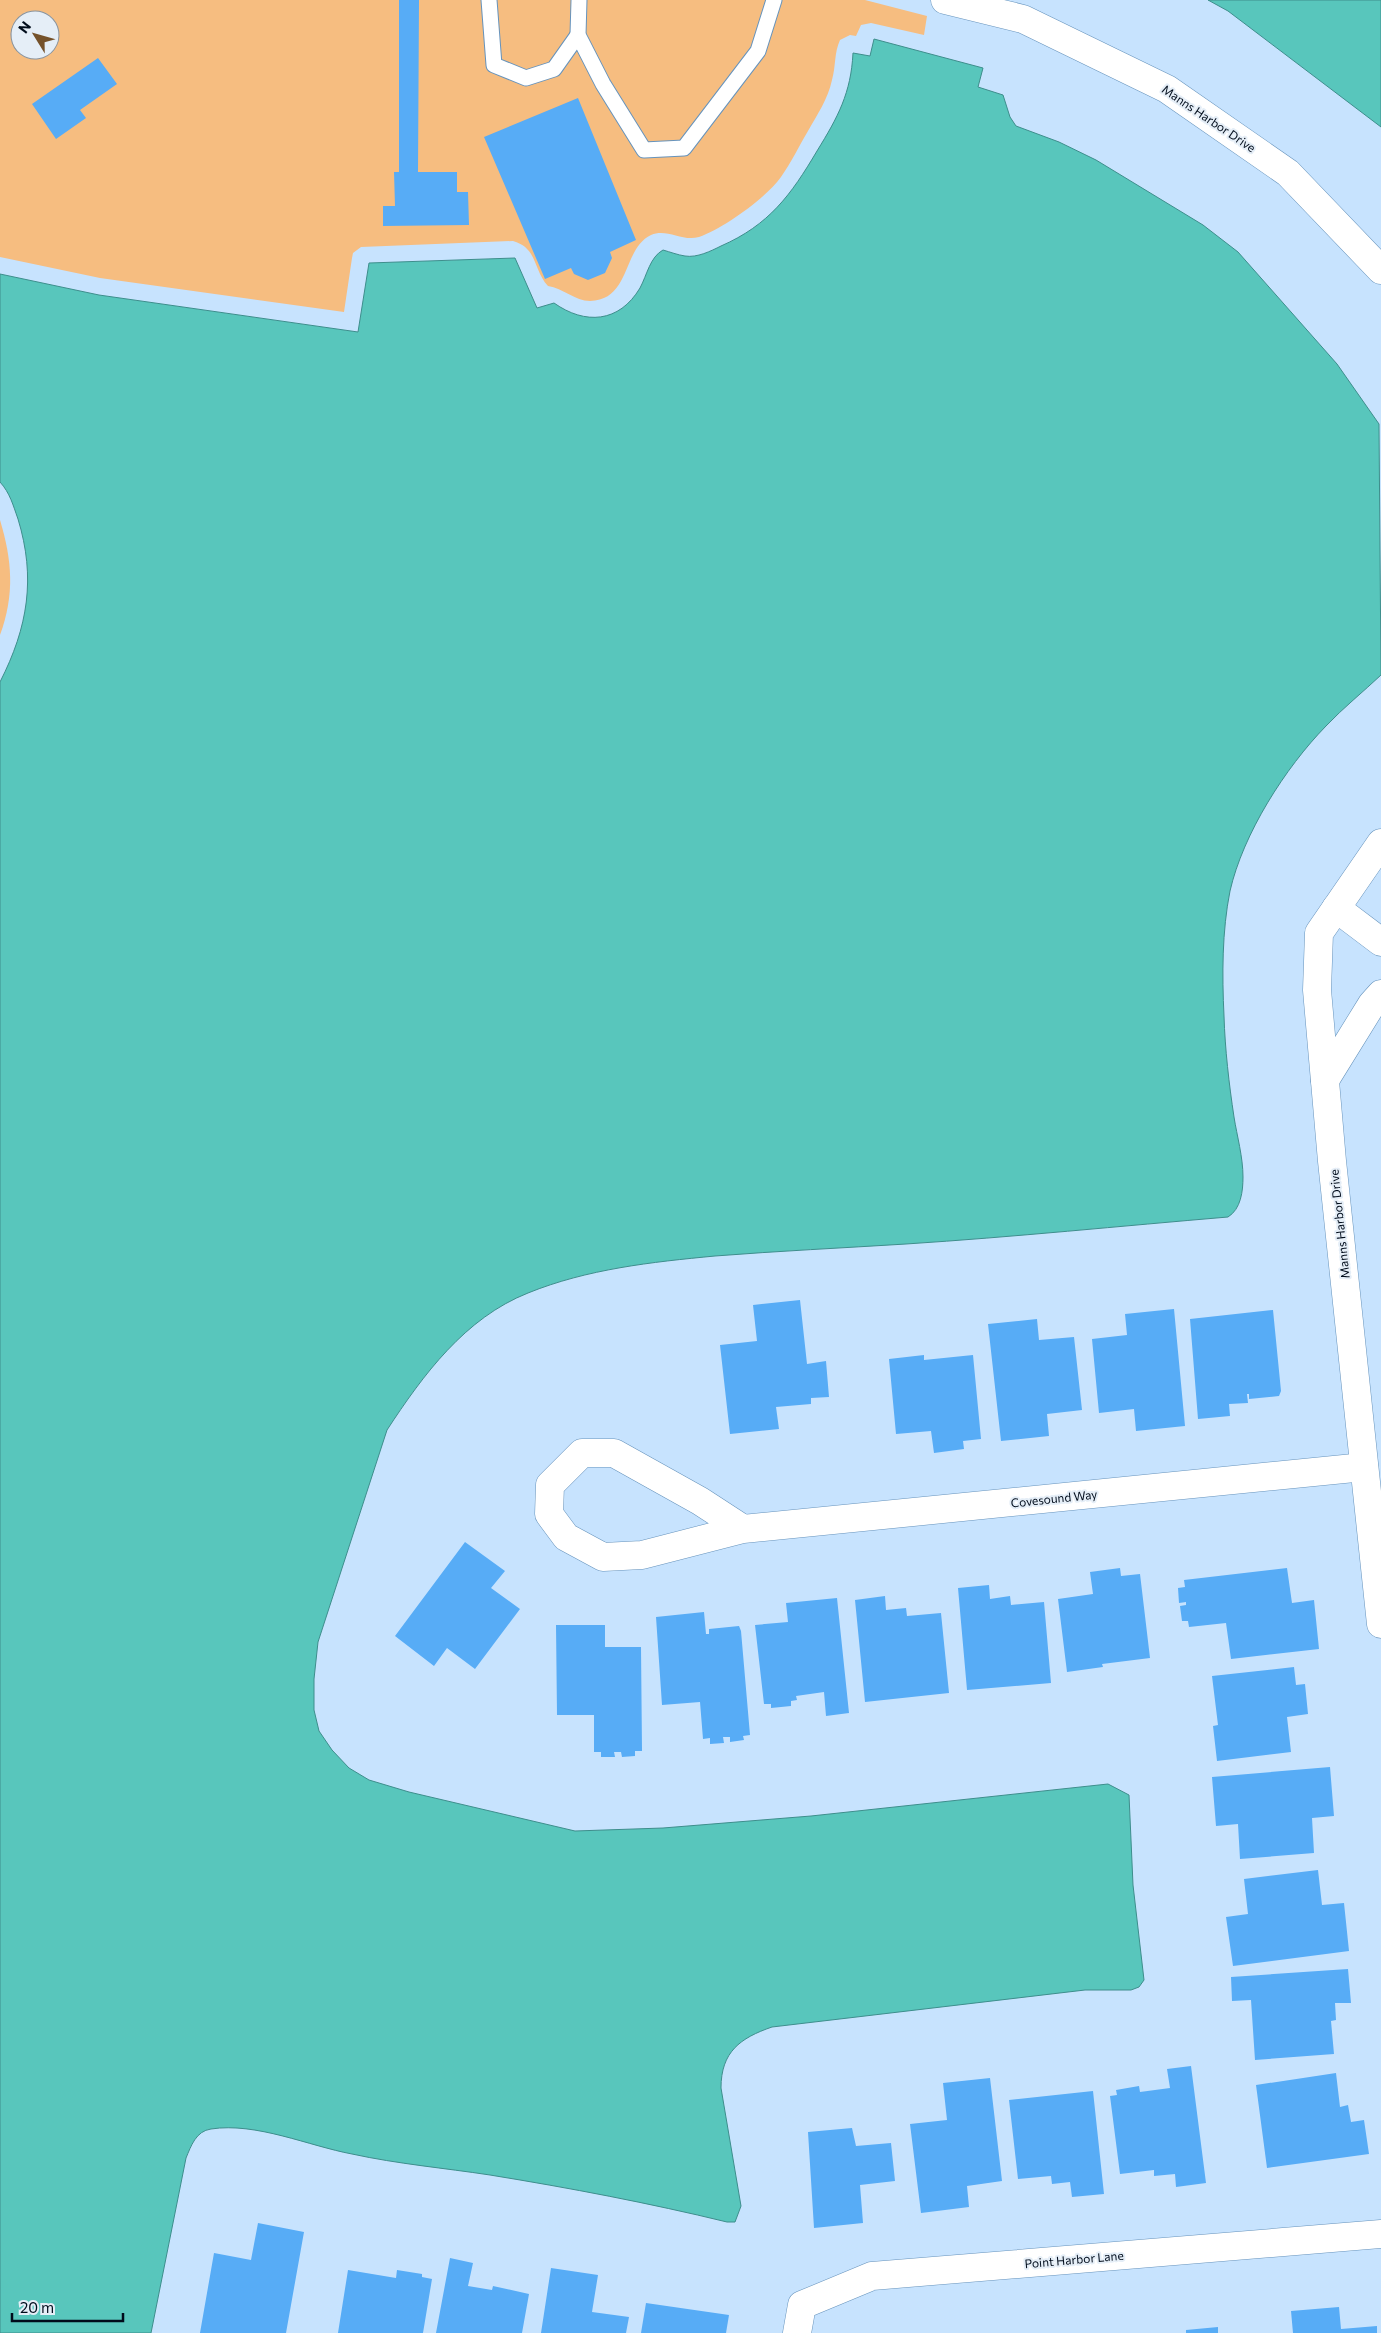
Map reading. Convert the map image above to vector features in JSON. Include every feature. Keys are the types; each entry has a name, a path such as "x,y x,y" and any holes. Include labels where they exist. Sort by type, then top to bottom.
{"street":[{"name":"Manns Harbor Drive","path":"945,0 1023,19 1168,89 1288,173 1381,270"},
{"name":"Manns Harbor Drive","path":"1381,843 1319,933 1317,990 1381,1624"},
{"path":"1336,908 1381,942"},
{"path":"1325,1080 1372,1004 1381,994"},
{"name":"Covesound Way","path":"743,1529 700,1501 614,1453 582,1453 550,1485 548,1514 566,1537 603,1557 642,1555 743,1529 1364,1467"},
{"name":"Point Harbor Lane","path":"797,2333 802,2305 872,2276 1381,2234"}],"lane":[{"path":"489,0 494,65 526,78 554,69 578,35"},
{"path":"579,0 578,35 603,84 644,150 684,148 758,51 774,0"}],"shaded area":[{"path":"0,0 865,0 927,16 924,35 871,23 861,25 856,36 850,35 840,40 832,80 825,100 788,166 774,185 744,212 709,233 693,238 663,233 651,235 635,251 620,283 613,292 603,298 590,301 585,300 548,286 543,280 531,254 521,244 513,241 361,247 353,253 344,312 100,278 0,257"},
{"path":"1208,0 1381,0 1381,127 1228,11"},
{"path":"874,39 983,68 978,87 1003,95 1010,117 1016,126 1059,142 1096,160 1203,225 1238,252 1337,364 1379,424 1381,675 1326,726 1281,782 1255,825 1245,847 1236,869 1227,906 1224,937 1223,1000 1229,1079 1243,1169 1242,1188 1238,1205 1228,1217 1027,1235 715,1256 644,1264 573,1278 528,1293 505,1304 484,1317 447,1350 415,1389 387,1430 318,1642 314,1679 314,1710 319,1731 332,1750 349,1768 369,1780 409,1792 575,1831 663,1828 811,1816 1108,1784 1129,1795 1133,1885 1144,1980 1139,1987 1131,1990 1085,1990 772,2027 751,2036 734,2048 724,2065 722,2075 721,2088 741,2206 735,2222 727,2222 639,2202 550,2185 369,2157 264,2132 228,2128 206,2130 195,2140 186,2158 151,2333 0,2333 0,682 10,662 23,622 28,582 24,541 18,519 9,495 0,482 0,274 99,295 358,332 369,263 515,258 537,308 554,303 578,315 601,317 612,314 632,300 655,257 663,250 690,256 708,252 738,238 766,218 777,207 798,181 837,116 846,93 853,53 870,56"},
{"path":"0,520 9,563 10,591 5,620 0,635"}],"building":[{"path":"399,0 419,0 418,172 457,172 457,192 468,192 469,225 383,226 383,206 395,206 394,172 399,172"},
{"path":"98,58 117,84 80,110 86,118 56,139 32,104"},
{"path":"578,98 636,240 610,252 612,258 605,273 588,280 574,274 571,268 545,279 484,137"},
{"path":"800,1300 807,1364 826,1361 829,1397 811,1398 811,1404 776,1407 779,1429 730,1434 720,1345 757,1341 753,1305"},
{"path":"1174,1309 1185,1426 1136,1431 1134,1409 1099,1413 1092,1339 1127,1335 1125,1314"},
{"path":"1273,1310 1281,1391 1279,1396 1249,1399 1249,1394 1247,1394 1248,1403 1229,1404 1230,1416 1198,1419 1190,1319"},
{"path":"1037,1319 1039,1340 1074,1337 1082,1410 1047,1414 1049,1436 1001,1441 988,1324"},
{"path":"924,1355 924,1360 973,1355 981,1439 963,1441 964,1449 934,1453 931,1431 896,1434 889,1359"},
{"path":"465,1542 505,1571 491,1588 520,1609 475,1669 447,1648 434,1666 395,1636"},
{"path":"1120,1568 1121,1576 1140,1574 1150,1658 1102,1664 1103,1667 1067,1672 1058,1599 1093,1594 1090,1572"},
{"path":"1287,1568 1292,1603 1314,1600 1319,1649 1231,1659 1226,1623 1189,1627 1188,1621 1182,1621 1180,1606 1186,1605 1186,1602 1179,1603 1178,1588 1185,1587 1184,1580"},
{"path":"989,1585 990,1599 1010,1596 1011,1605 1044,1602 1051,1683 967,1690 958,1588"},
{"path":"885,1596 886,1610 906,1608 907,1616 941,1613 949,1693 865,1702 855,1600"},
{"path":"837,1598 849,1713 826,1716 824,1692 796,1696 797,1700 791,1701 791,1706 771,1708 771,1704 764,1704 755,1625 788,1622 786,1603"},
{"path":"704,1612 706,1634 709,1634 709,1629 739,1626 741,1631 750,1735 743,1736 744,1740 730,1742 730,1737 723,1737 724,1743 710,1744 710,1738 703,1739 700,1702 662,1705 656,1617"},
{"path":"556,1625 605,1625 605,1647 641,1647 642,1751 635,1751 635,1756 622,1757 621,1752 614,1752 615,1757 601,1757 601,1752 594,1752 594,1715 557,1715"},
{"path":"1294,1667 1296,1685 1305,1684 1308,1714 1287,1717 1291,1752 1217,1761 1213,1726 1218,1725 1212,1676"},
{"path":"1330,1767 1334,1816 1312,1818 1314,1853 1240,1859 1238,1824 1216,1826 1212,1777"},
{"path":"1318,1870 1322,1905 1344,1903 1349,1951 1233,1966 1226,1917 1248,1914 1244,1879"},
{"path":"1348,1969 1351,2003 1335,2003 1336,2020 1331,2021 1334,2054 1255,2060 1251,2000 1232,2001 1231,1977"},
{"path":"1191,2066 1206,2183 1176,2187 1175,2174 1154,2176 1154,2170 1120,2174 1110,2096 1117,2095 1116,2090 1139,2086 1140,2092 1170,2088 1167,2069"},
{"path":"1336,2073 1340,2107 1348,2105 1351,2122 1364,2120 1369,2154 1267,2168 1256,2085"},
{"path":"990,2078 1002,2181 967,2186 969,2207 921,2213 910,2124 947,2120 943,2083"},
{"path":"1093,2091 1104,2194 1072,2197 1070,2182 1052,2184 1051,2176 1018,2179 1009,2100"},
{"path":"852,2128 856,2146 891,2143 895,2181 860,2185 863,2223 814,2228 808,2132"},
{"path":"258,2223 304,2232 286,2333 200,2333 214,2253 251,2260"},
{"path":"450,2258 473,2263 468,2286 492,2290 493,2286 529,2294 522,2333 436,2333"},
{"path":"551,2268 598,2275 592,2312 629,2317 626,2333 541,2333"},
{"path":"348,2270 396,2278 397,2270 422,2274 422,2277 432,2279 423,2333 338,2333"},
{"path":"646,2303 729,2315 726,2333 641,2333"},
{"path":"1339,2307 1341,2329 1377,2326 1377,2333 1293,2333 1291,2311"},
{"path":"1218,2327 1218,2333 1186,2333 1186,2330"}]}
